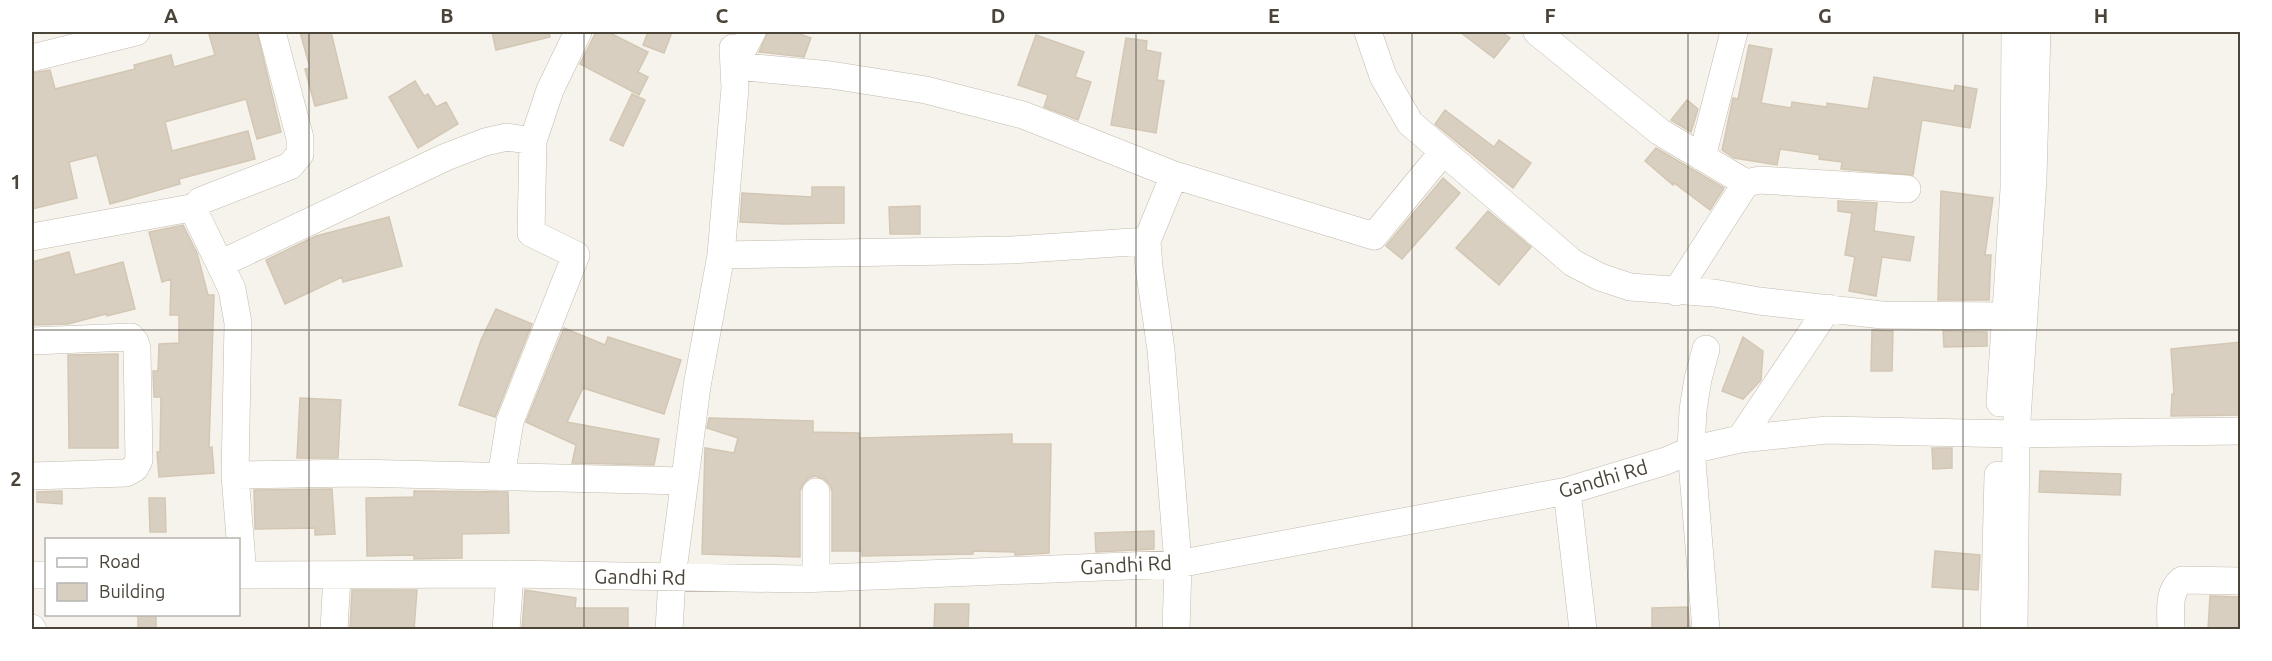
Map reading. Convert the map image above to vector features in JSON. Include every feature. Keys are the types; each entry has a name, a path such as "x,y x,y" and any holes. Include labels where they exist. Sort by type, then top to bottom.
{"street":[{"path":"32,58 136,32"},
{"path":"239,538 235,475 238,323 232,289 196,215 196,207 200,201 290,166 300,154 300,138 272,32"},
{"path":"501,477 510,421 576,255 531,233 533,141 550,90 578,32"},
{"path":"669,630 672,578 697,386 721,255 735,88 733,32"},
{"path":"734,66 752,32"},
{"path":"1368,32 1383,76 1394,99 1410,123 1573,263 1600,277 1630,287 1714,293 1759,301 1882,315 2004,316"},
{"path":"1537,32 1660,132 1746,183 1761,180 1907,189"},
{"path":"1702,157 1734,32"},
{"path":"2014,630 2004,316 2014,189 2015,32"},
{"path":"1994,630 2007,434 2033,179 2037,32"},
{"path":"734,66 831,75 926,90 1023,115 1174,175 1374,236 1443,152"},
{"path":"219,264 446,157 507,137 533,141"},
{"path":"1174,175 1147,241 1161,350 1178,564 1176,630"},
{"path":"1676,292 1746,183"},
{"path":"32,237 196,207"},
{"path":"721,255 1012,250 1147,241"},
{"path":"1740,439 1828,308"},
{"path":"32,341 131,338 135,342 139,460 135,468 126,473 32,476"},
{"path":"1706,349 1694,400 1691,450 1706,630"},
{"name":"Gandhi Rd","path":"241,575 510,574 672,578 816,578 1178,564 1567,491 1666,461 1691,450 1740,439 1827,430 2007,434 2241,430"},
{"path":"235,475 356,473 684,481"},
{"path":"1567,491 1583,630"},
{"path":"816,492 816,578"},
{"path":"240,558 241,575"},
{"path":"506,630 510,574"},
{"path":"334,630 337,575"},
{"path":"2171,630 2171,595 2176,584 2182,580 2241,581"}],"building":[{"path":"257,32 281,132 257,139 246,99 165,122 172,151 248,131 255,159 179,179 180,184 110,204 97,155 69,162 77,198 32,209 32,73 50,70 55,89 135,69 134,65 171,55 174,67 215,55 209,34"},
{"path":"300,32 331,32 347,98 315,106 305,69 310,68"},
{"path":"492,32 549,32 550,37 496,50"},
{"path":"596,32 608,32 648,52 638,72 648,77 639,95 580,64"},
{"path":"648,32 672,32 664,53 643,45"},
{"path":"768,32 794,32 811,38 804,57 759,52"},
{"path":"1460,32 1501,32 1510,38 1494,58"},
{"path":"1036,35 1084,52 1075,77 1091,82 1078,120 1044,107 1048,95 1018,85"},
{"path":"1126,38 1147,41 1146,50 1161,53 1157,80 1164,81 1156,133 1111,125"},
{"path":"1749,45 1772,49 1761,103 1791,108 1792,102 1827,107 1827,103 1868,109 1874,77 1954,91 1955,85 1977,89 1970,128 1922,120 1913,175 1841,169 1842,162 1819,159 1820,155 1780,149 1777,165 1734,158 1722,150 1733,98 1738,99"},
{"path":"415,81 424,96 428,94 436,107 446,102 458,124 418,148 389,97"},
{"path":"632,94 645,100 623,146 610,140"},
{"path":"1687,100 1698,109 1691,132 1671,120"},
{"path":"1445,110 1494,147 1499,140 1531,163 1513,188 1435,124"},
{"path":"1656,148 1724,188 1710,210 1674,183 1673,185 1645,161"},
{"path":"1443,178 1460,193 1402,259 1386,246"},
{"path":"812,187 844,187 844,223 740,222 742,193 812,197"},
{"path":"1941,191 1993,198 1985,255 1991,255 1989,300 1938,300"},
{"path":"1838,201 1877,203 1874,231 1914,237 1910,261 1882,257 1876,296 1849,291 1855,257 1845,255 1852,213 1838,211"},
{"path":"920,206 920,234 890,234 889,207"},
{"path":"1488,211 1531,247 1499,285 1456,248"},
{"path":"389,217 402,266 343,282 342,277 285,304 266,260 316,236"},
{"path":"183,225 197,253 208,295 214,295 209,448 212,447 214,473 159,477 157,452 160,452 161,397 154,397 153,371 158,371 159,344 179,343 179,315 170,315 171,279 162,282 149,232"},
{"path":"69,252 75,275 123,262 135,309 68,324 32,325 32,262"},
{"path":"496,309 532,324 495,417 459,405 481,340"},
{"path":"564,328 605,345 608,337 681,360 664,414 583,388 567,422 659,439 654,465 572,463 576,445 526,422"},
{"path":"1872,330 1893,331 1892,371 1871,371"},
{"path":"1943,331 1987,332 1987,346 1944,347"},
{"path":"1743,337 1763,351 1761,380 1743,399 1722,391"},
{"path":"2241,342 2241,415 2171,416 2172,394 2174,394 2171,349"},
{"path":"118,354 118,448 69,448 68,355"},
{"path":"300,398 341,400 338,458 297,458"},
{"path":"709,418 813,421 813,432 859,433 859,438 1012,434 1012,444 1051,444 1049,553 1015,555 1015,552 973,551 973,554 862,556 862,551 832,551 832,491 824,479 815,476 803,484 800,491 800,557 702,554 705,448 734,453 738,438 707,428"},
{"path":"1932,448 1952,448 1952,468 1933,469"},
{"path":"2040,471 2121,474 2120,495 2039,492"},
{"path":"332,489 335,534 315,535 315,528 255,529 254,490"},
{"path":"62,491 62,504 37,502 37,492"},
{"path":"414,491 508,492 509,533 462,534 462,558 414,559 414,555 367,556 366,498 414,497"},
{"path":"149,498 165,498 166,532 150,532"},
{"path":"1154,531 1154,549 1096,552 1095,533"},
{"path":"1935,551 1980,555 1978,590 1932,587"},
{"path":"352,590 417,590 414,630 350,628"},
{"path":"525,590 576,598 575,608 628,608 628,630 522,630"},
{"path":"2210,596 2241,597 2241,630 2208,630"},
{"path":"935,604 969,604 968,630 934,630"},
{"path":"1688,607 1690,630 1652,630 1652,608"},
{"path":"138,616 156,616 156,630 138,630"}]}
